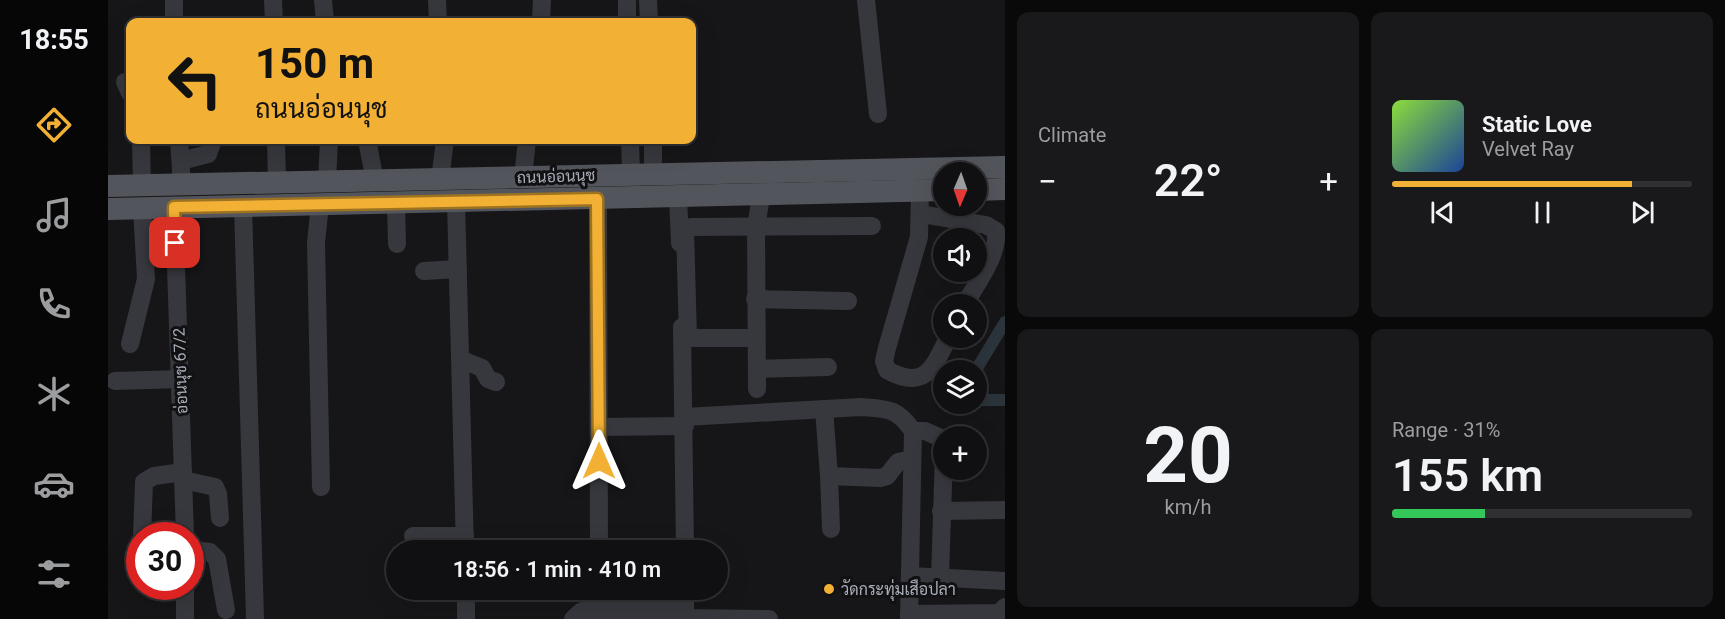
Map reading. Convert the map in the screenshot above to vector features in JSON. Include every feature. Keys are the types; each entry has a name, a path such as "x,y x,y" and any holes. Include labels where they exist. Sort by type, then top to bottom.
{"main road":[{"name":"ถนนอ่อนนุช","path":"108,209 182,185 1005,167"},
{"path":"642,174 644,198"},
{"name":"ถนนอ่อนนุช","path":"108,186 174,207 396,204 933,190"},
{"path":"987,189 1005,189"}],"street":[{"path":"174,0 174,18"},
{"path":"273,0 274,18"},
{"path":"323,0 325,18"},
{"path":"437,0 438,18"},
{"path":"541,18 542,0"},
{"path":"627,0 627,18"},
{"path":"648,0 649,18"},
{"path":"866,0 878,114"},
{"path":"130,344 146,279 141,144"},
{"path":"180,144 182,185"},
{"path":"182,161 208,154 212,144"},
{"path":"276,144 277,182"},
{"path":"327,182 329,144"},
{"path":"368,144 375,181"},
{"path":"440,180 444,144"},
{"path":"523,177 527,144"},
{"path":"631,144 642,174"},
{"path":"642,174 652,144"},
{"path":"921,191 918,237 884,361 887,370 906,377 923,377 932,370 943,348"},
{"path":"757,389 756,227 761,196"},
{"path":"678,197 685,427 685,540"},
{"path":"597,199 599,540"},
{"path":"456,202 465,540"},
{"path":"320,204 316,243 321,487"},
{"path":"396,204 397,244"},
{"path":"243,206 255,619"},
{"name":"อ่อนนุช 67/2","path":"174,207 185,522"},
{"path":"921,214 986,225 996,231 997,241 993,251 970,294"},
{"path":"756,338 688,338 683,234 685,229 691,226 872,226"},
{"path":"424,271 458,269"},
{"path":"755,299 848,301"},
{"path":"460,359 482,368 488,380 496,382"},
{"path":"758,369 828,367"},
{"path":"115,381 180,379"},
{"path":"599,432 685,427 824,409 861,407 888,409 902,415 913,431 909,617 999,613 1005,607"},
{"path":"824,409 830,476 831,529"},
{"path":"913,431 933,434"},
{"path":"830,476 880,478 887,476 898,462 912,459"},
{"path":"143,522 144,482 154,476 183,476 214,487 218,494 220,518"},
{"path":"940,578 943,480"},
{"path":"941,511 1005,510"},
{"path":"413,536 443,540"},
{"path":"204,551 210,552 217,558 226,610"},
{"path":"910,576 1005,581"},
{"path":"185,600 185,619"},
{"path":"466,600 466,619"},
{"path":"685,600 685,616"},
{"path":"573,619 582,611 604,610 709,618 769,619"}],"waterway":[{"path":"982,360 1005,322"},
{"path":"987,400 1005,400"}],"place":[{"name":"วัดกระทุ่มเสือปลา","path":"829,589"}],"route":[{"path":"175,243 174,207 597,199 599,461"}]}
